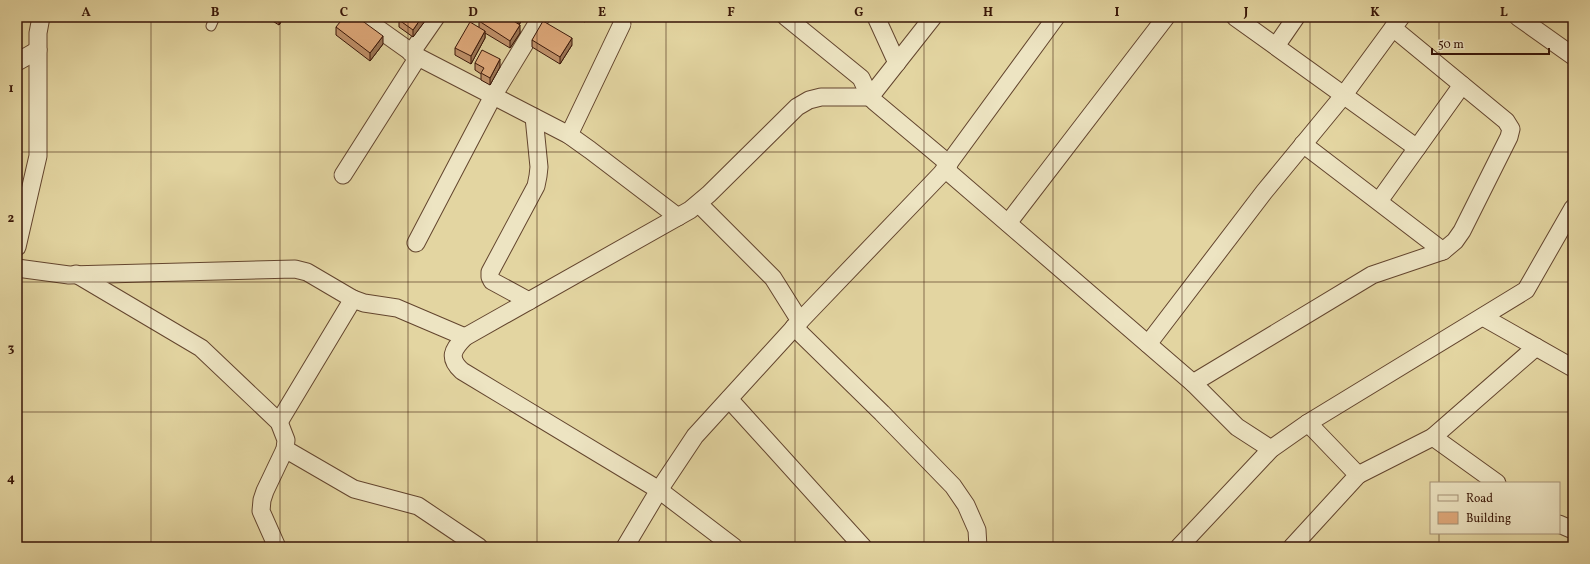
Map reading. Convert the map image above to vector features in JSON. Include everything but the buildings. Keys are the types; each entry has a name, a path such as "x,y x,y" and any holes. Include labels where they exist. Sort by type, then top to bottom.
{"street":[{"path":"17,248 38,156 38,32 41,17"},
{"path":"357,17 380,30 414,55 569,136 678,216"},
{"path":"343,175 436,17"},
{"path":"416,243 493,96 541,17"},
{"path":"786,17 861,78 870,96 1008,223 1193,383 1237,427 1272,449"},
{"path":"876,17 897,63"},
{"path":"729,545 660,490 462,371 455,364 453,357 456,346 465,337 699,204 797,107 809,100 821,97 870,96 933,17"},
{"path":"625,547 660,490 696,436 797,324 947,167 1056,17"},
{"path":"1008,223 1166,17"},
{"path":"1235,17 1417,148"},
{"path":"1276,46 1296,17"},
{"path":"1518,17 1573,56"},
{"path":"1148,344 1264,192 1343,96 1397,23 1462,85 1506,121 1511,129 1509,137 1462,231 1455,241 1443,251 1372,275 1193,383"},
{"path":"569,136 622,24"},
{"path":"17,62 38,50"},
{"path":"1378,201 1462,85"},
{"path":"529,301 492,281 490,272 537,181 539,167 534,117"},
{"path":"1304,144 1443,251"},
{"path":"699,204 773,278 797,324 953,486 966,505 977,530 978,547"},
{"path":"1179,547 1272,449 1308,423 1526,290 1573,208"},
{"path":"17,268 76,274 295,269 307,272 353,299 364,303 397,308 465,337"},
{"path":"76,274 201,348 279,422 286,440 285,449 262,500 261,511 277,547"},
{"path":"279,422 353,299"},
{"path":"1482,317 1573,368"},
{"path":"1292,547 1358,475 1433,437 1536,347"},
{"path":"729,399 863,547"},
{"path":"1308,423 1358,475"},
{"path":"1433,437 1496,482"},
{"path":"285,449 354,489 418,506 479,547"},
{"path":"1560,524 1573,530"}],"lane":[{"path":"211,26 215,17"}]}
